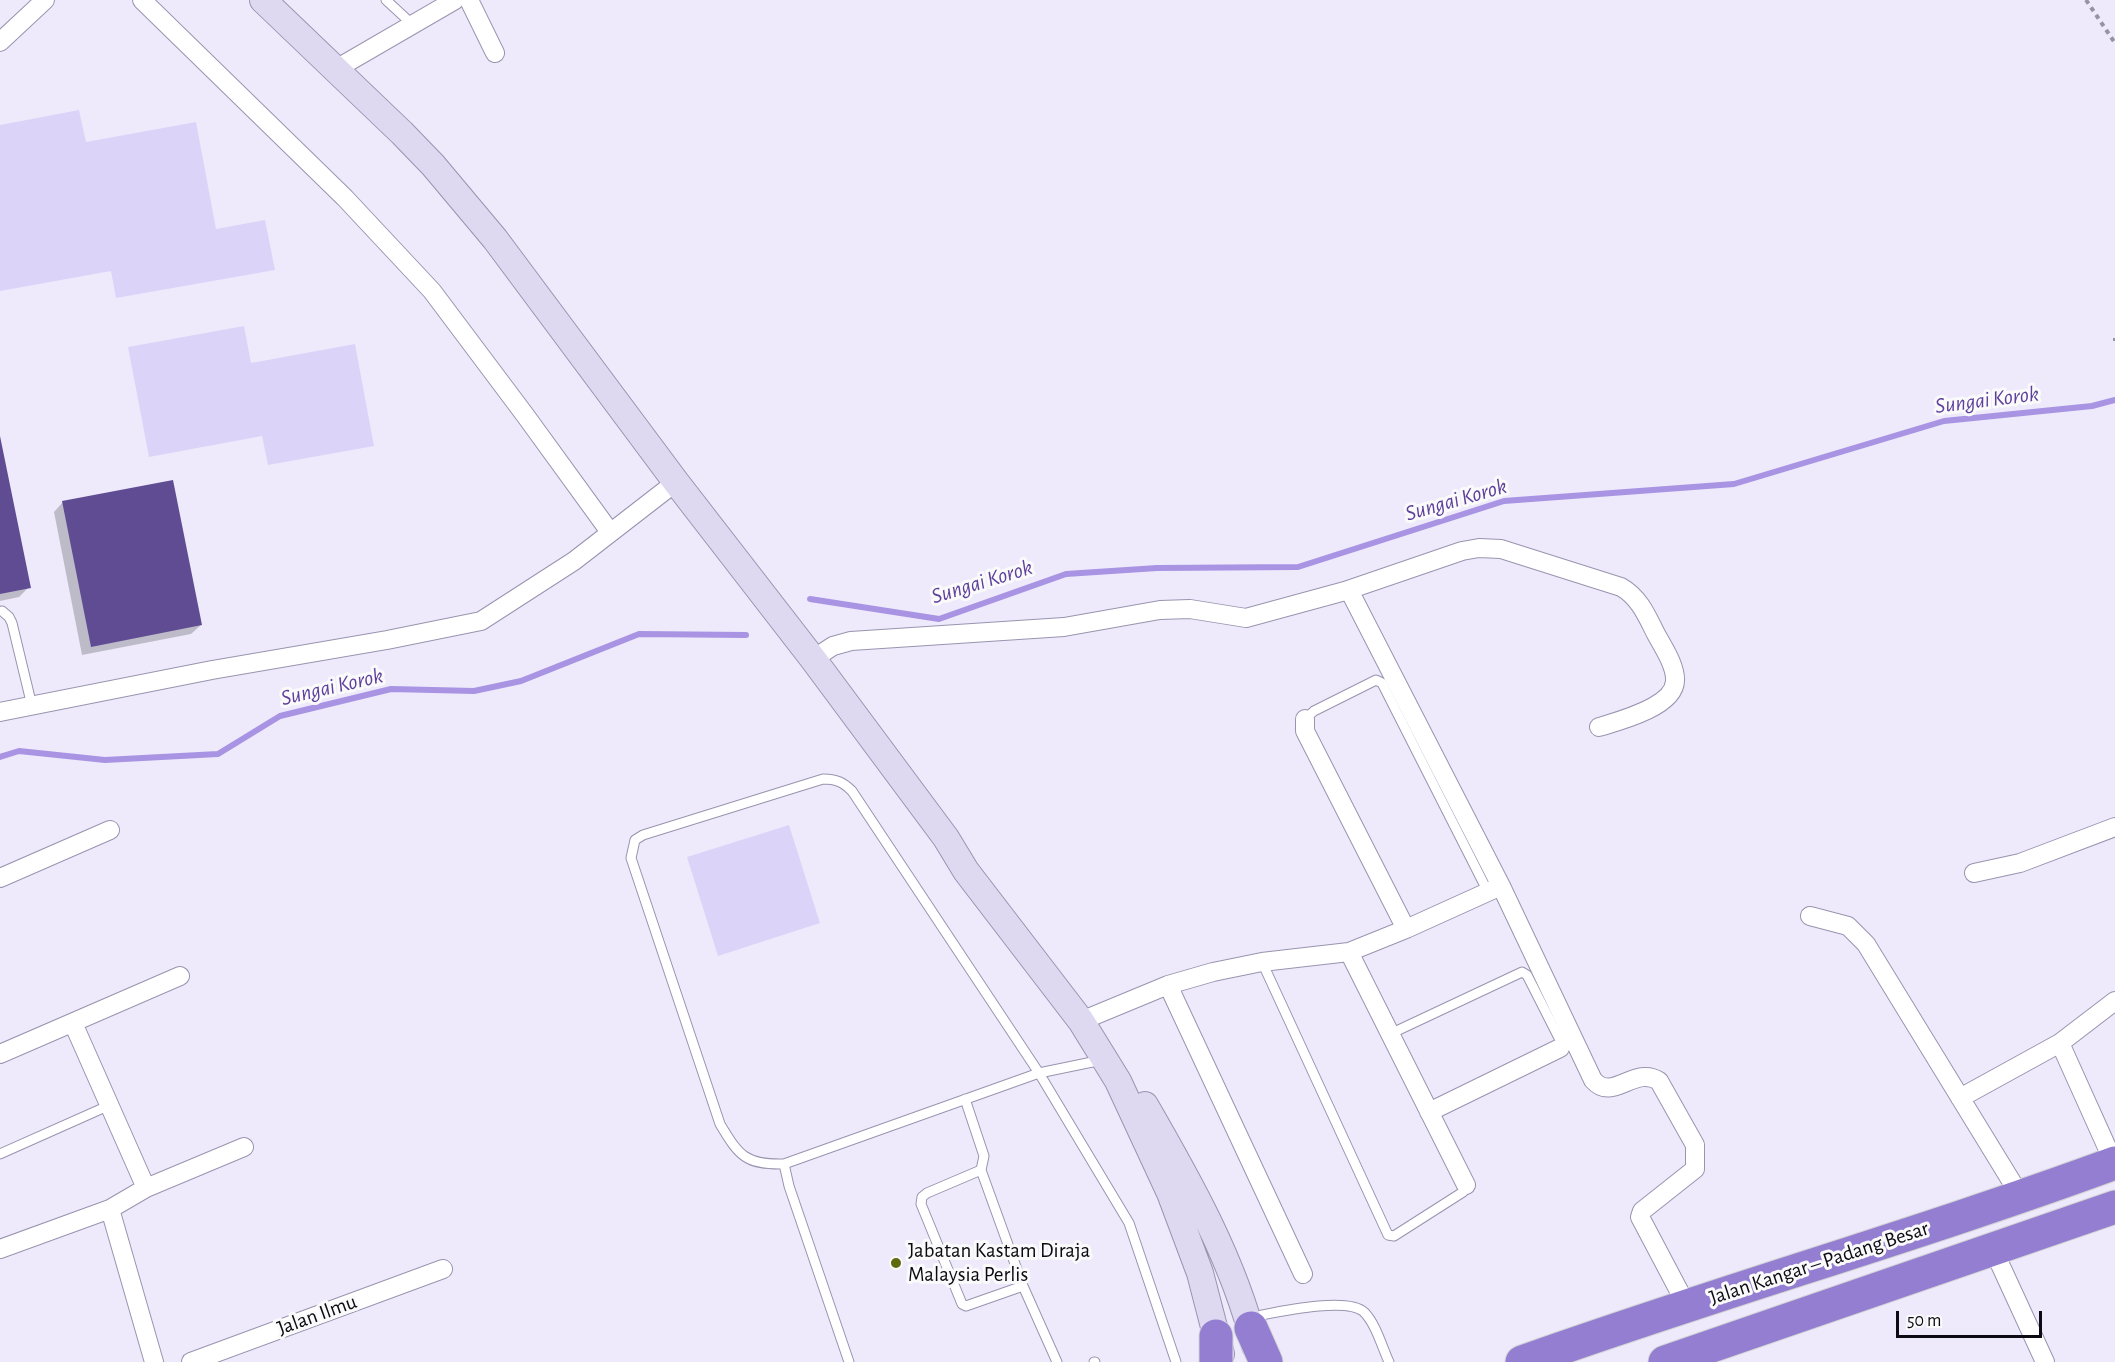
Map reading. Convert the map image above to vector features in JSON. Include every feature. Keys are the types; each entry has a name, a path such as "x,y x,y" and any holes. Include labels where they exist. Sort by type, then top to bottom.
{"highway":[{"name":"Jalan Kangar – Padang Besar","path":"1522,1362 1646,1319 2021,1197 2115,1163"},
{"name":"Jalan Kangar – Padang Besar","path":"1665,1362 2115,1207"},
{"path":"1570,1362 1612,1344 1646,1319"},
{"path":"1250,1323 1266,1362"}],"street":[{"path":"0,42 45,0"},
{"path":"142,0 345,198 432,291 610,532"},
{"path":"263,0 433,165 495,239 676,482 813,659 946,838 966,871 1081,1022 1112,1070 1185,1230 1200,1273 1218,1353"},
{"path":"336,69 455,0"},
{"path":"469,0 495,53"},
{"path":"0,712 212,670 387,640 481,621 574,561 676,482"},
{"path":"813,659 833,646 851,641 1064,627 1160,610 1190,609 1246,618 1349,590 1462,551 1479,548 1501,549 1528,556 1561,570 1621,587 1631,593 1646,615 1672,669 1676,684 1665,698 1650,708 1599,727"},
{"path":"1349,590 1494,889 1593,1080 1599,1087 1607,1089 1641,1077 1651,1077 1659,1081 1695,1145 1695,1169 1642,1210 1640,1217 1687,1306"},
{"path":"1305,719 1305,731 1406,929"},
{"path":"1974,873 2020,863 2115,827"},
{"path":"0,878 110,830"},
{"path":"1081,1022 1168,985 1214,972 1262,962 1349,952 1494,889"},
{"path":"1810,916 1848,926 1866,944 2021,1197"},
{"path":"1349,952 1466,1185"},
{"path":"0,1054 180,976"},
{"path":"1168,985 1303,1274"},
{"path":"1960,1098 2060,1043 2115,1001"},
{"path":"73,1023 146,1188"},
{"path":"2060,1043 2115,1163"},
{"path":"1429,1112 1560,1048"},
{"path":"1112,1070 1144,1103 1170,1147 1214,1236 1250,1323 1259,1362"},
{"path":"0,1249 110,1209 146,1188 243,1147"},
{"path":"110,1209 154,1362"},
{"path":"1993,1249 2045,1362"},
{"name":"Jalan Ilmu","path":"191,1362 443,1269"}],"lane":[{"path":"386,0 412,24"},
{"path":"3,612 9,616 12,623 32,706"},
{"path":"1305,719 1314,711 1376,680 1382,683 1494,889"},
{"path":"1112,1070 1039,1073 784,1164 762,1165 736,1151 720,1124 631,858 635,840 643,835 823,779 842,782 852,791 1039,1073 1130,1222 1176,1362"},
{"path":"1262,962 1388,1235 1394,1236 1463,1192 1466,1185"},
{"path":"1390,1034 1522,972 1527,975 1560,1040 1560,1048"},
{"path":"965,1099 984,1156 981,1170 1023,1286 1057,1362"},
{"path":"0,1154 110,1105"},
{"path":"784,1164 789,1186 849,1362"},
{"path":"981,1170 927,1193 922,1197 921,1204 962,1304 966,1306 1023,1286"},
{"path":"1250,1323 1301,1308 1351,1305 1364,1312 1389,1362"}],"path":[{"path":"2086,0 2115,43"}],"shaded area":[{"path":"79,110 86,142 196,122 216,229 265,220 275,270 116,298 111,271 0,291 0,125"},
{"path":"244,326 251,363 355,344 374,446 268,465 262,436 149,457 128,347"},
{"path":"789,825 820,923 718,956 687,857"}],"building":[{"path":"0,436 31,588 0,594"},
{"path":"173,480 202,625 91,647 62,501"}],"waterway":[{"name":"Sungai Korok","path":"810,599 939,619 1066,574 1157,568 1298,567 1504,501 1734,484 1944,421 2092,406 2115,400"},
{"name":"Sungai Korok","path":"0,757 19,751 105,760 218,754 280,716 391,689 474,691 521,681 639,634 746,635"}],"place":[{"name":"Jabatan Kastam Diraja Malaysia Perlis","path":"896,1263"}]}
